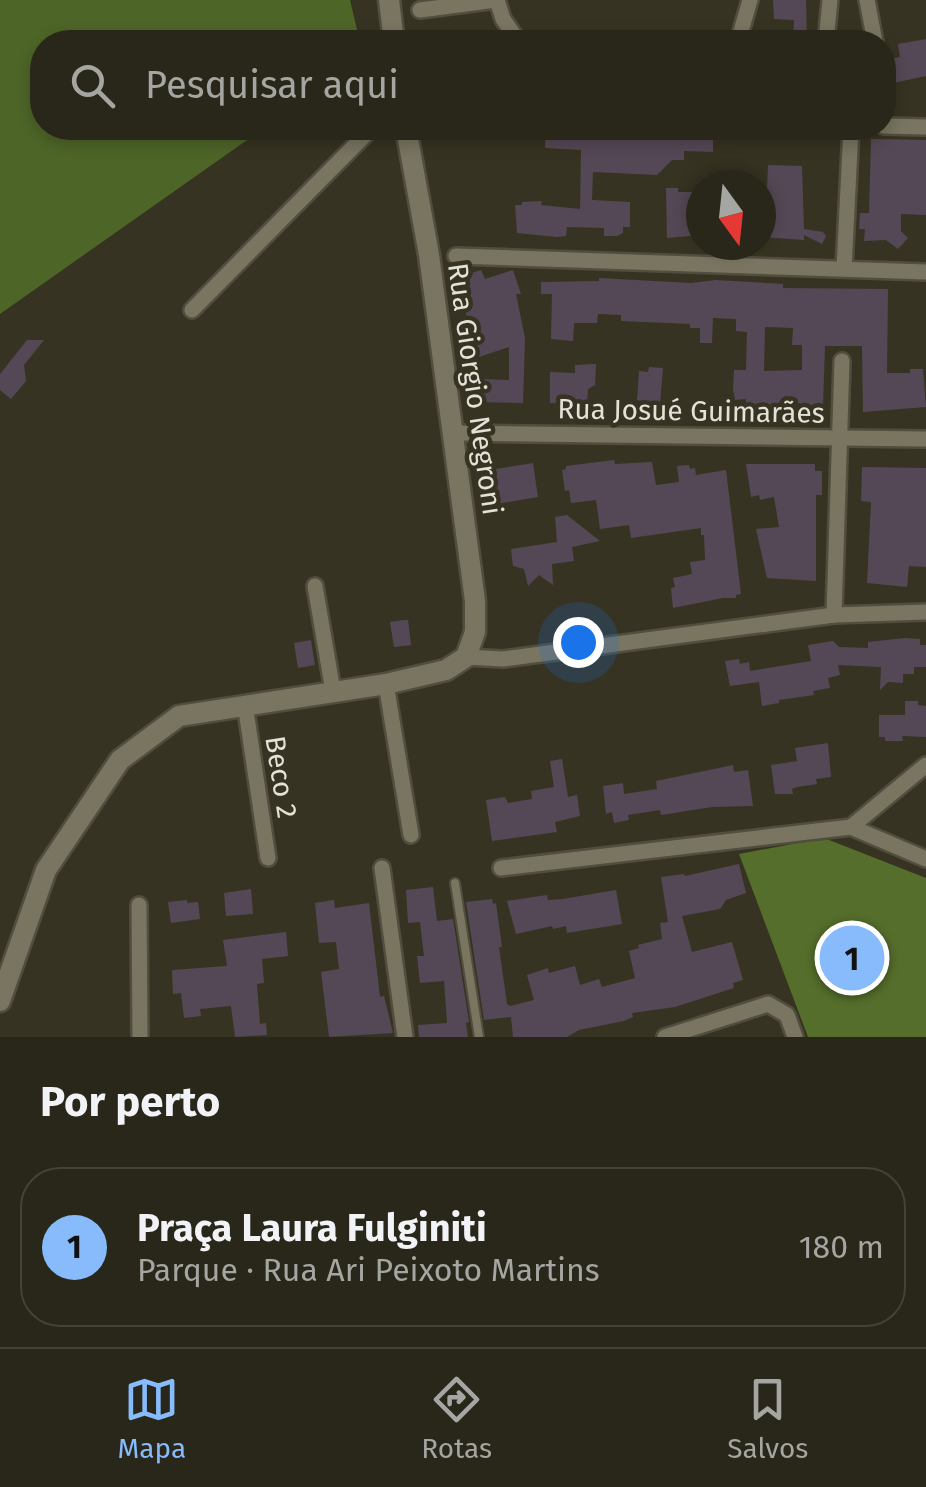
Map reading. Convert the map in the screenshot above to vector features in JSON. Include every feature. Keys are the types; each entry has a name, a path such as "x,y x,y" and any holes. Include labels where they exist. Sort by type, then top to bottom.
{"street":[{"path":"390,0 393,30"},
{"path":"420,10 496,0 510,30"},
{"path":"741,30 750,0"},
{"path":"827,30 830,0"},
{"path":"867,0 873,30"},
{"path":"896,126 926,126"},
{"path":"192,310 360,140"},
{"name":"Rua Giorgio Negroni","path":"408,140 430,255 475,601 475,632 466,657"},
{"path":"844,269 850,140"},
{"path":"456,256 926,272"},
{"path":"834,615 842,361"},
{"name":"Rua Josué Guimarães","path":"454,432 926,439"},
{"path":"315,586 334,692"},
{"path":"0,1000 46,870 120,760 180,716 386,684 446,670 466,657 503,659 834,615 926,612"},
{"path":"386,684 411,835"},
{"name":"Beco 2","path":"245,704 268,858"},
{"path":"851,826 926,765"},
{"path":"501,868 851,826 926,859"},
{"path":"382,868 404,1037"},
{"path":"139,905 140,1037"},
{"path":"665,1037 768,1004 788,1015 796,1037"}],"lane":[{"path":"454,884 479,1037"}],"green space":[{"path":"0,0 350,0 357,30 30,30 30,140 247,140 0,314"},
{"path":"824,838 926,878 926,1037 808,1037 739,854"}],"building":[{"path":"773,0 806,0 807,30 794,30 794,20 774,19"},
{"path":"926,39 926,76 896,82 898,44"},
{"path":"545,140 713,140 713,152 684,151 684,160 672,160 657,175 593,172 592,200 630,202 630,227 623,227 623,233 617,236 604,236 604,228 567,227 566,236 557,237 517,233 515,205 522,202 542,201 541,205 580,209 581,150 545,148"},
{"path":"871,140 926,140 926,215 901,214 901,231 908,238 898,249 886,240 864,241 865,229 859,229 860,213 869,213"},
{"path":"768,165 802,166 804,229 823,232 826,236 822,244 804,235 804,240 776,238 776,170 768,170"},
{"path":"666,188 678,188 678,192 686,192 686,236 667,238"},
{"path":"481,270 485,279 513,270 521,294 516,294 525,338 523,403 480,402 480,379 509,380 509,347 473,359 469,346 470,332 461,291 464,290 459,277"},
{"path":"716,280 783,284 783,288 888,289 887,373 923,369 926,407 863,412 862,346 825,346 823,407 800,407 800,403 746,406 746,399 735,400 733,389 734,370 746,370 747,332 736,331 736,319 713,318 712,343 700,343 700,328 690,328 690,324 621,321 621,315 598,314 597,323 574,323 573,341 551,339 552,294 541,294 541,282","holes":["765,327 793,328 792,345 802,345 802,370 764,371"]},
{"path":"27,340 44,340 24,365 26,381 11,399 0,390 0,374"},
{"path":"596,364 595,385 588,389 587,404 550,403 550,372 575,373 575,365"},
{"path":"649,367 663,368 660,404 637,400 639,371 648,372"},
{"path":"614,460 615,464 652,462 656,485 679,482 677,466 689,465 690,469 695,468 696,475 726,470 741,594 673,608 673,578 692,574 690,562 705,560 701,528 631,538 629,525 600,529 596,500 571,503 562,470 566,466"},
{"path":"533,463 538,497 496,504 490,470"},
{"path":"746,464 815,464 815,471 822,471 822,495 816,495 816,581 767,578 756,529 779,527 774,497 751,497"},
{"path":"862,467 926,468 926,567 909,566 907,587 867,583 871,502 861,501"},
{"path":"567,515 600,541 572,547 574,561 552,564 553,585 539,575 528,586 524,569 513,566 511,549 557,542 555,517"},
{"path":"408,620 411,645 394,647 390,622"},
{"path":"920,639 920,645 926,645 926,667 914,667 914,674 903,674 903,683 888,682 880,690 881,667 838,665 840,675 828,678 830,688 762,706 759,682 730,686 725,661 749,662 750,671 811,661 808,645 833,641 839,647 868,648 868,642"},
{"path":"311,640 315,665 298,668 294,643"},
{"path":"905,701 918,701 918,705 926,706 926,737 902,736 903,741 885,741 885,737 879,737 879,715 905,715"},
{"path":"828,743 831,777 792,789 793,794 775,794 771,765 797,761 795,748"},
{"path":"562,759 568,797 577,795 580,816 555,822 557,832 492,841 486,800 505,797 508,803 532,799 531,791 554,787 550,761"},
{"path":"733,765 734,772 748,770 753,806 661,815 660,810 628,815 629,820 614,823 612,812 606,814 603,786 623,783 624,794 657,789 656,781"},
{"path":"739,864 746,893 726,900 720,909 682,916 692,952 732,942 743,980 733,983 734,988 675,1007 632,1013 633,1017 624,1021 579,1030 567,1037 513,1037 511,1017 484,1020 466,902 492,899 496,903 510,1006 534,1000 527,975 548,968 549,973 575,966 580,985 599,979 602,987 635,978 629,951 662,939 660,923 668,922 661,877"},
{"path":"433,887 437,921 453,919 468,1037 419,1037 418,1025 447,1023 444,981 420,983 417,956 424,956 420,922 408,923 406,890"},
{"path":"251,889 253,914 226,916 224,893"},
{"path":"616,890 622,924 567,933 566,926 552,926 516,934 507,901 547,895 548,900 563,899"},
{"path":"334,900 335,908 369,903 380,997 384,996 393,1033 329,1037 321,972 339,969 336,942 319,943 315,903"},
{"path":"168,902 198,902 200,919 171,923"},
{"path":"286,932 288,956 262,959 264,983 257,984 260,1024 266,1023 267,1035 235,1037 231,1006 200,1009 201,1016 184,1018 181,993 173,994 172,970 227,966 223,940"}],"place":[{"name":"Praça Laura Fulginiti","path":"852,958"}]}
